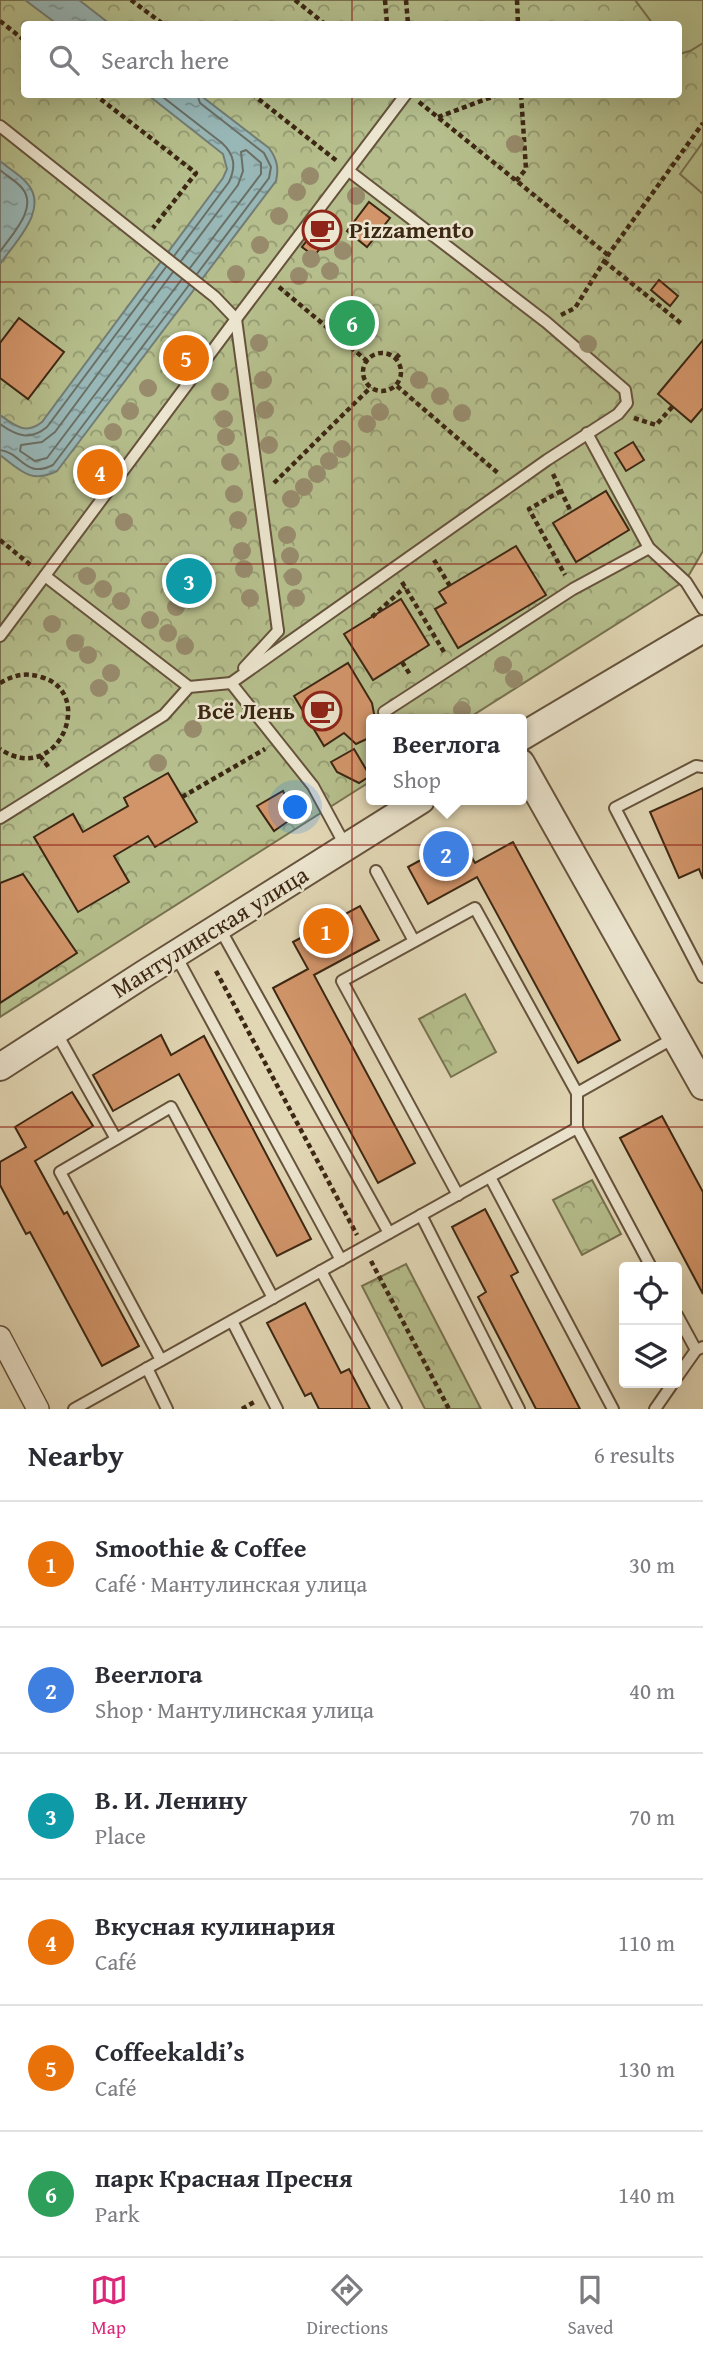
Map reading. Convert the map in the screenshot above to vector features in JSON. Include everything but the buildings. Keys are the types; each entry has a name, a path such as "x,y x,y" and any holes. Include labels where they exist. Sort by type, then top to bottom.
{"street":[{"path":"527,733 703,629"},
{"path":"527,774 703,1086"},
{"name":"Мантулинская улица","path":"0,1067 413,805"},
{"path":"0,1337 38,1409"}],"lane":[{"path":"0,636 405,98"},
{"path":"0,126 215,297 236,319 278,631 231,683"},
{"path":"0,818 164,715 189,687 231,683 547,460 618,414 627,404 625,390 546,322 349,171"},
{"path":"587,433 649,548 686,582 703,609"},
{"path":"383,712 573,589 649,548"},
{"path":"45,576 189,687"},
{"path":"278,631 293,639"},
{"path":"231,683 313,786 346,847"},
{"path":"703,767 696,766 615,808 703,976"},
{"path":"376,871 414,941"},
{"path":"458,1195 342,981 475,908 577,1093 577,1128 648,1262"},
{"path":"219,926 389,1233"},
{"path":"175,954 341,1260"},
{"path":"55,1031 116,1139"},
{"path":"577,1093 676,1036"},
{"path":"161,1360 60,1172 170,1107 273,1298"},
{"path":"74,1409 577,1128"},
{"path":"490,1177 613,1409"},
{"path":"421,1215 519,1409"},
{"path":"321,1271 396,1409"},
{"path":"232,1321 277,1409"},
{"path":"682,1322 699,1348 682,1370"},
{"path":"147,1368 167,1409"},
{"path":"655,1409 670,1388"}],"path":[{"path":"131,0 159,21"},
{"path":"295,0 321,21"},
{"path":"385,0 387,21"},
{"path":"406,0 408,21"},
{"path":"517,0 518,21"},
{"path":"0,21 21,38"},
{"path":"99,98 196,173 144,240"},
{"path":"257,98 349,171"},
{"path":"413,98 608,255"},
{"path":"438,117 489,98"},
{"path":"516,181 526,169 522,98"},
{"path":"575,308 608,255 703,123"},
{"path":"604,261 682,324"},
{"path":"268,278 367,361"},
{"path":"396,358 401,352"},
{"path":"381,353 396,358 402,372 397,386 384,391 371,387 363,375 367,361 373,355 381,353"},
{"path":"397,386 512,485"},
{"path":"260,498 371,387"},
{"path":"618,414 656,425 673,406"},
{"path":"547,460 571,512"},
{"path":"561,491 529,509 573,589"},
{"path":"0,540 45,576"},
{"path":"438,566 450,586"},
{"path":"394,569 453,666"},
{"path":"372,617 405,587"},
{"path":"402,662 409,674"},
{"path":"0,683 11,677 28,674 46,678 58,688 66,703 68,719 64,735 54,748 40,756 24,758 9,755 0,749"},
{"path":"182,797 277,742"},
{"path":"216,971 449,1409"},
{"path":"267,1125 316,1101"}],"green space":[{"path":"0,0 703,0 703,551 686,580 475,714 366,714 366,784 0,1017"},
{"path":"635,0 703,0 703,43 682,53 682,21 651,21"},
{"path":"703,142 703,194 680,174"},
{"path":"465,994 496,1052 451,1077 419,1019"},
{"path":"592,1180 621,1234 582,1255 553,1200"},
{"path":"406,1264 481,1409 425,1409 362,1286"}],"water":[{"path":"25,0 79,0 106,21 53,21"},
{"path":"152,98 204,98 269,148 277,164 276,181 57,471 33,476 14,466 0,455 0,415 21,428 31,428 42,422 223,178 227,169 223,154"},
{"path":"0,161 26,182 33,192 35,203 28,224 0,264"}],"place":[{"name":"Pizzamento","path":"322,230"},
{"name":"парк Красная Пресня","path":"352,323"},
{"name":"Coffeekaldi’s","path":"186,358"},
{"name":"Вкусная кулинария","path":"100,472"},
{"name":"В. И. Ленину","path":"189,581"},
{"name":"Всё Лень","path":"322,711"},
{"name":"Beerлога","path":"446,854"},
{"name":"Smoothie & Coffee","path":"326,931"}]}
